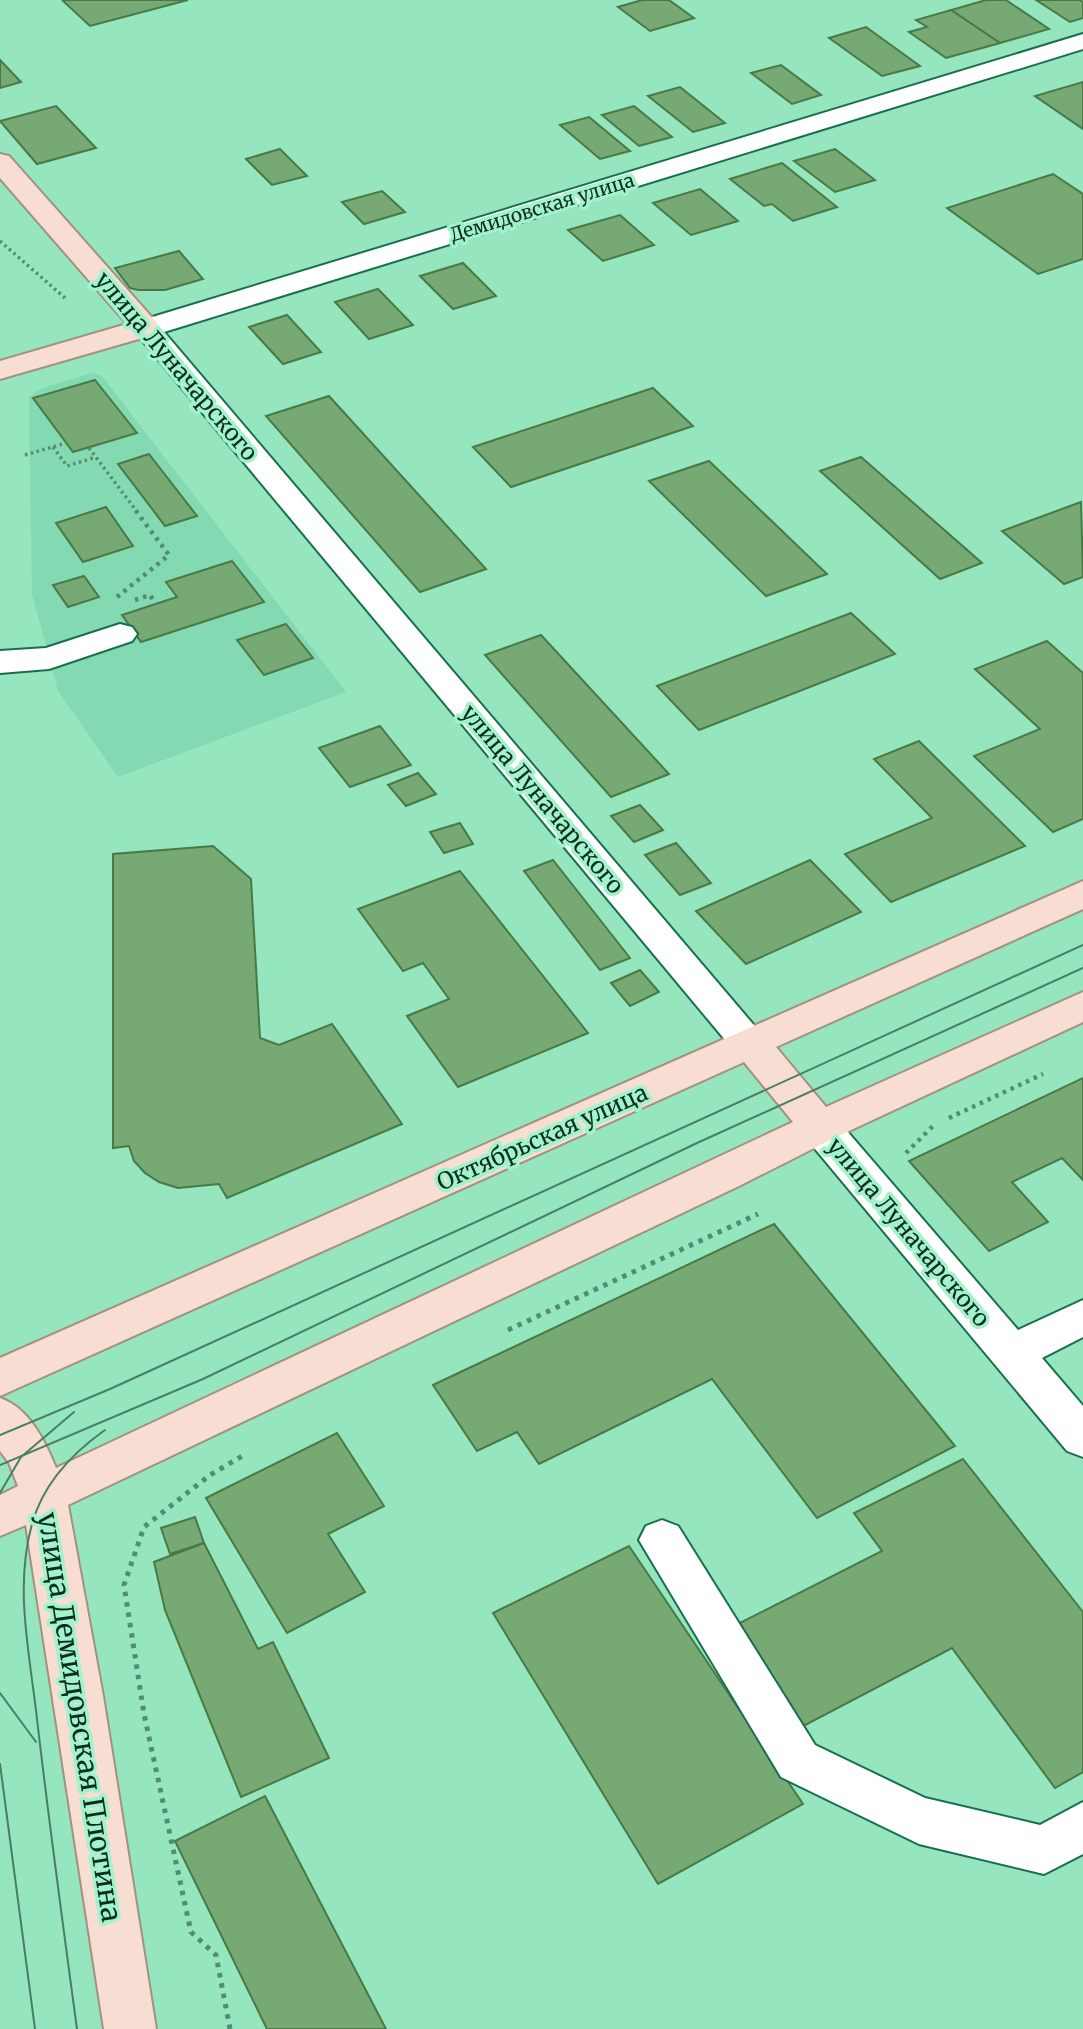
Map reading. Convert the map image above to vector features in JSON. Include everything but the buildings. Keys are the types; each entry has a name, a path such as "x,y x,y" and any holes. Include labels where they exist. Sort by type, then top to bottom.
{"main road":[{"name":"улица Луначарского","path":"0,162 146,328"},
{"name":"Демидовская улица","path":"0,370 146,328"},
{"name":"Октябрьская улица","path":"0,1378 1083,894"},
{"path":"0,1516 675,1199 820,1127 1083,1006"},
{"name":"улица Луначарского","path":"750,1044 820,1127"},
{"name":"улица Демидовская Плотина","path":"0,1417 28,1454 44,1496 79,1696 130,2029"}],"street":[{"name":"Демидовская улица","path":"146,328 1083,40"},
{"name":"улица Луначарского","path":"146,328 750,1044"},
{"path":"0,662 49,658 115,618"},
{"name":"улица Луначарского","path":"820,1127 1083,1438"},
{"path":"1011,1354 1083,1317"},
{"path":"662,1539 798,1761 919,1820 1044,1850 1083,1826"}],"path":[{"path":"0,242 68,301"},
{"path":"25,455 66,443"},
{"path":"53,447 67,466 96,457"},
{"path":"89,448 169,555 115,618"},
{"path":"150,595 156,604"},
{"path":"906,1153 932,1126 1048,1072"},
{"path":"497,1335 758,1214"},
{"path":"230,2029 216,1955 191,1932 144,1714 124,1585 144,1527 210,1475 252,1450"}],"shaded area":[{"path":"91,373 102,376 346,692 118,777 58,691 32,594 29,397 40,389"}],"tram line":[{"path":"0,1435 110,1389 1083,945"},
{"path":"23,1455 203,1379 697,1143 1083,968"},
{"path":"23,1455 74,1412"},
{"path":"77,2029 25,1622 24,1572 32,1524 43,1496 70,1460 105,1430"},
{"path":"0,1465 23,1455"},
{"path":"0,1493 23,1455"},
{"path":"0,1693 36,1742"},
{"path":"0,1764 35,2029"}]}
